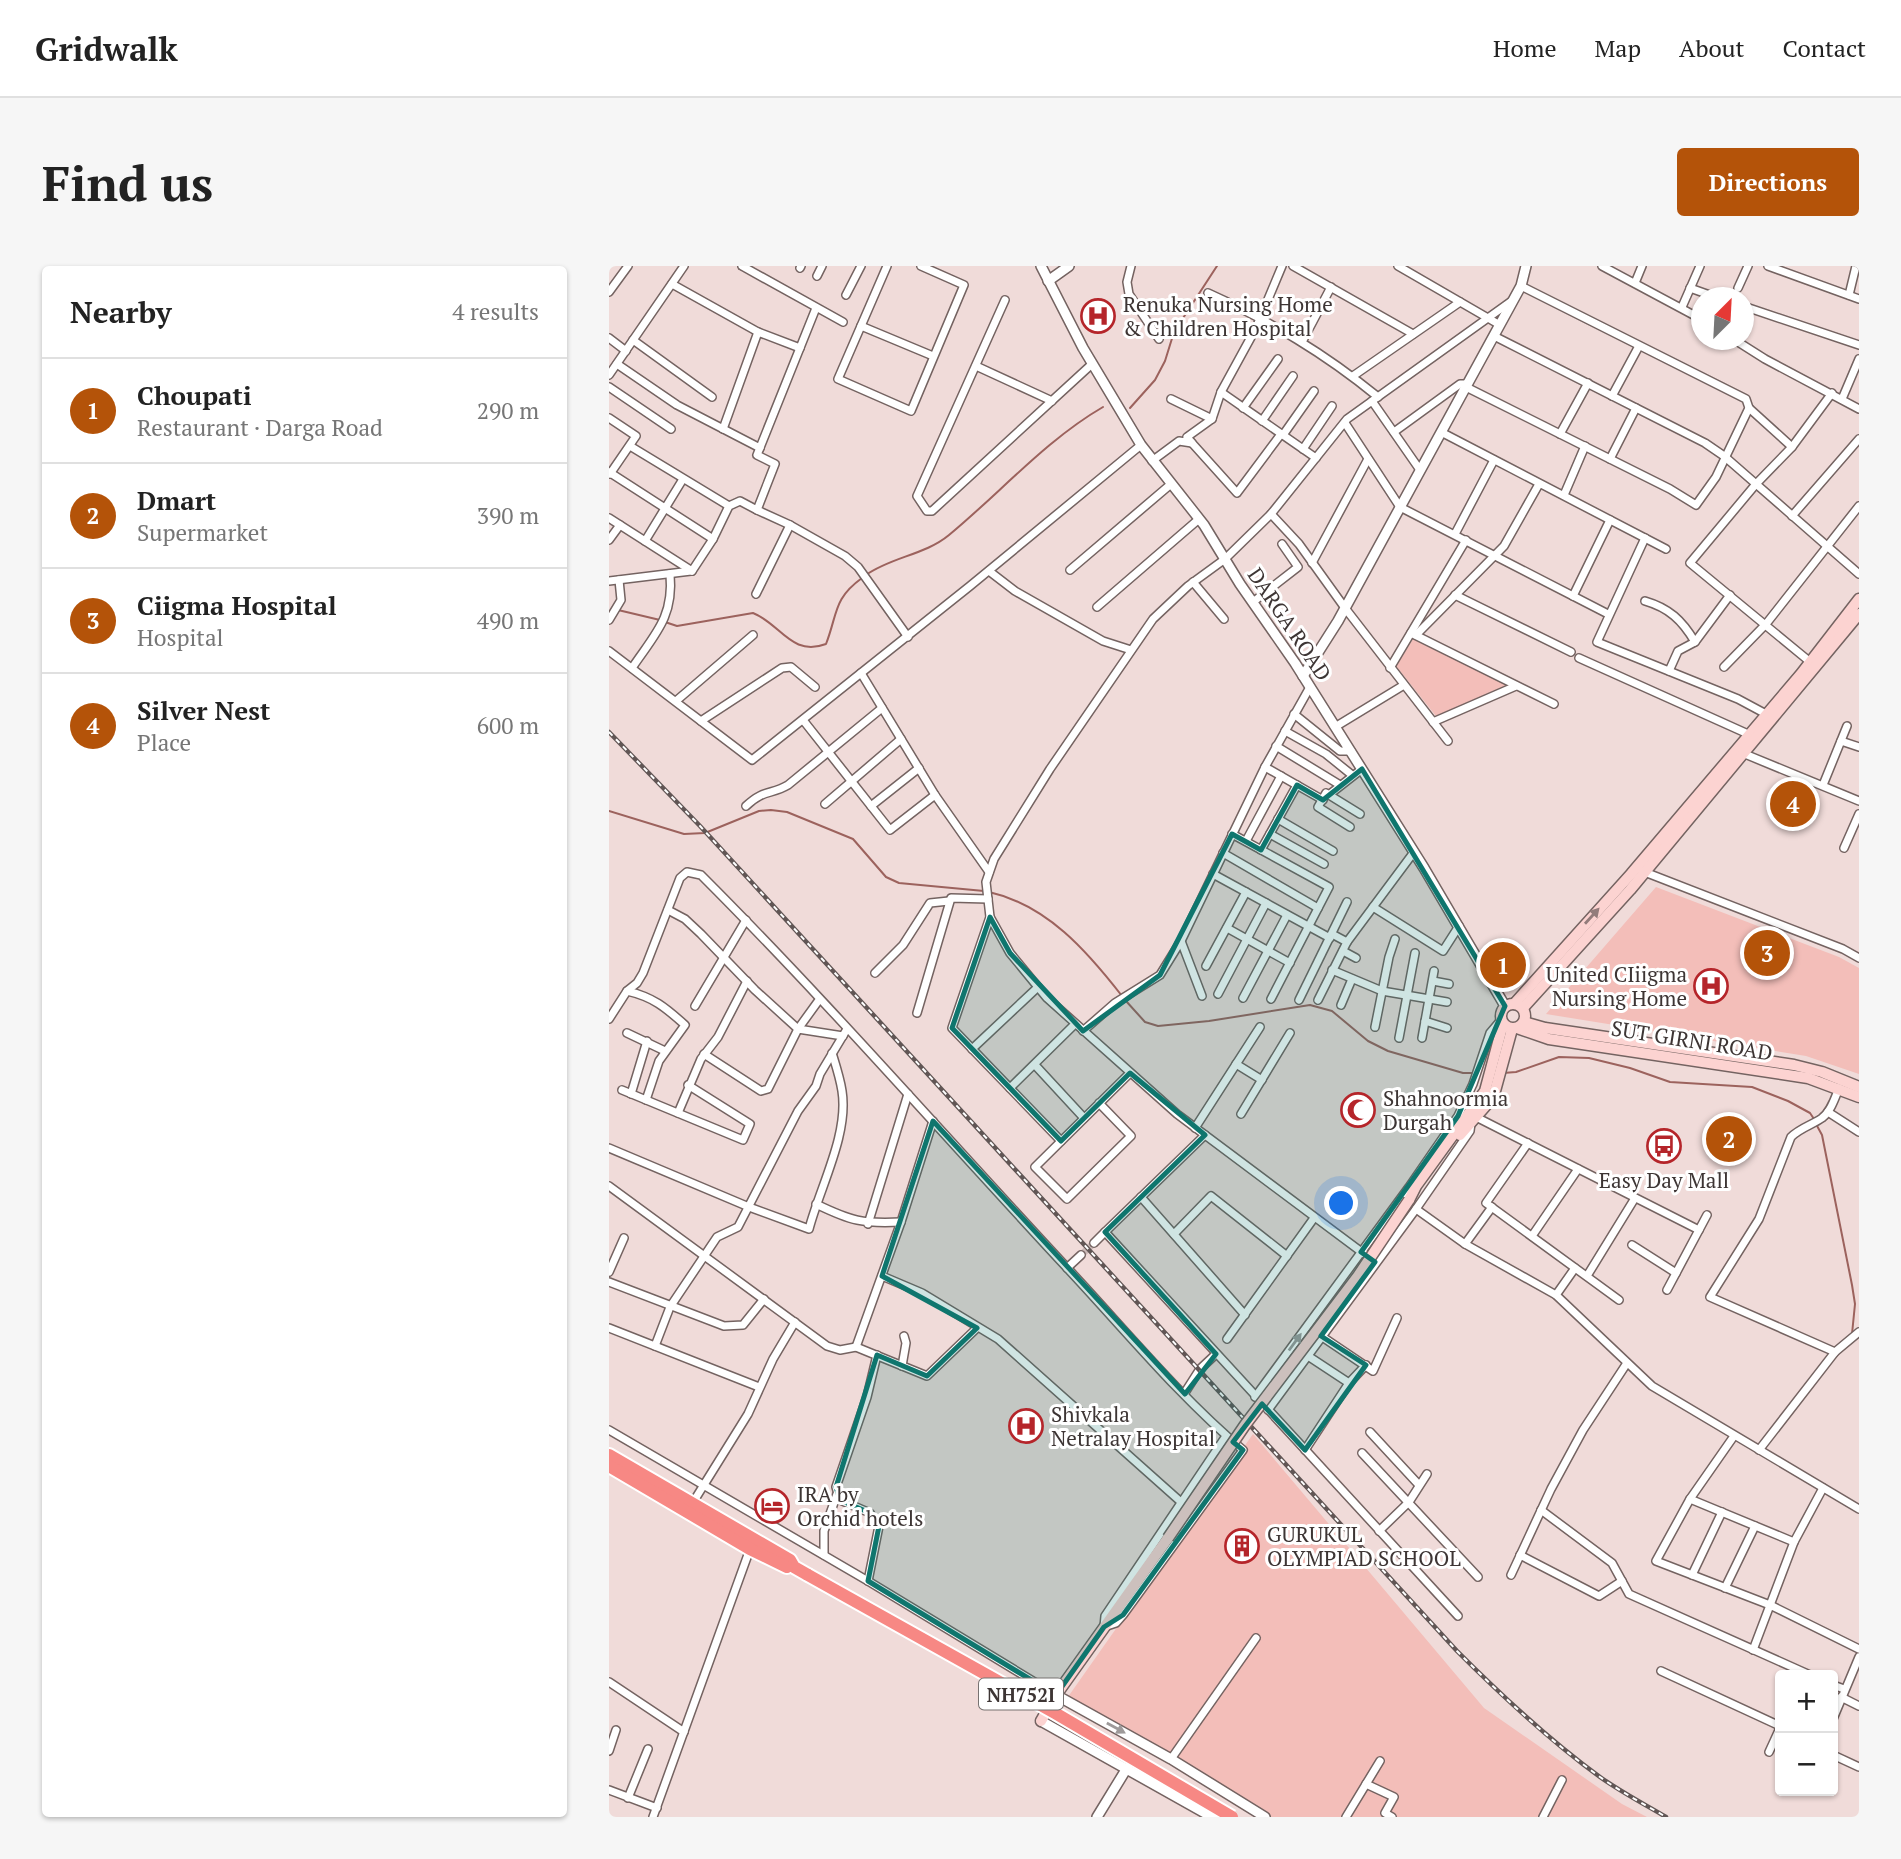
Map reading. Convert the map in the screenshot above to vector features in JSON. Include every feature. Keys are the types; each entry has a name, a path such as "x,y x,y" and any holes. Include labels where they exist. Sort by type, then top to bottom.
{"highway":[{"name":"NH752I","path":"609,1455 790,1560 794,1567"},
{"name":"NH752I","path":"609,1466 750,1549 786,1567 794,1567 808,1574 1055,1713 1232,1817"}],"main road":[{"path":"1739,751 1748,734 1801,674 1859,599"},
{"path":"1859,614 1739,751 1641,870 1514,1006 1502,1010 1512,1024 1794,1065 1841,1085 1859,1097"},
{"path":"1415,1193 1416,1186 1485,1091 1499,1039 1525,1012 1514,1006"},
{"path":"1041,1721 1056,1695 1245,1425 1358,1276 1415,1193 1423,1187 1495,1091 1512,1024"},
{"path":"1841,1085 1859,1087"}],"street":[{"path":"609,292 612,282 628,266"},
{"path":"609,375 684,266"},
{"path":"742,266 843,322"},
{"path":"817,276 822,266"},
{"path":"846,295 861,266"},
{"path":"887,266 838,379 911,411 964,285 925,267"},
{"path":"1048,281 1069,266"},
{"path":"1131,266 1127,282 1129,293 1159,339"},
{"path":"1282,266 1261,317 1221,392 1212,419 1187,438 1237,493 1314,391"},
{"path":"1293,266 1413,334"},
{"path":"1398,266 1500,325"},
{"path":"1303,676 1345,608 1500,325 1521,286 1525,266"},
{"path":"1602,266 1691,312"},
{"path":"1635,283 1642,266"},
{"path":"1682,307 1700,266"},
{"path":"1738,287 1748,266"},
{"path":"1768,266 1859,299"},
{"path":"1849,295 1856,266"},
{"name":"DARGA ROAD","path":"1044,267 1048,281 1092,363 1141,445 1199,519 1363,769 1459,926 1514,1006"},
{"path":"671,284 758,332 800,348"},
{"path":"1521,286 1746,399 1749,408 1793,447"},
{"path":"1302,342 1331,287"},
{"path":"1208,293 1261,317 1353,376 1375,399 1420,470"},
{"path":"1005,300 917,496 927,511 932,511 1092,363"},
{"path":"1375,1262 1195,1128 1075,1024 1038,987 1010,953 990,917 986,882 993,859 1050,769 1153,619 1193,582 1225,559 1271,514 1345,423 1513,300"},
{"path":"1353,376 1460,302"},
{"path":"757,510 775,464 757,455 759,448 816,308"},
{"path":"1754,309 1859,345"},
{"path":"861,326 933,356"},
{"path":"723,429 758,332"},
{"path":"1494,336 1705,443 1724,456 1859,574"},
{"path":"609,338 626,351"},
{"path":"633,340 712,397"},
{"path":"1612,396 1639,346"},
{"path":"1751,350 1859,409"},
{"path":"1243,408 1278,359"},
{"path":"1842,399 1859,359"},
{"path":"617,364 677,405 759,448"},
{"path":"976,366 1052,401"},
{"path":"1262,421 1293,376"},
{"path":"1560,434 1588,383"},
{"path":"1394,432 1460,384 1670,489 1696,505 1716,477 1749,408"},
{"path":"609,387 671,429"},
{"path":"1221,392 1316,458"},
{"path":"1809,661 1690,563 1756,484 1793,447 1832,393"},
{"path":"1171,399 1212,419"},
{"path":"1303,449 1332,406"},
{"path":"1610,459 1636,408"},
{"path":"609,418 636,436 610,473 712,539"},
{"path":"1345,423 1400,507 1608,614"},
{"path":"1441,432 1666,549"},
{"path":"1792,516 1859,439"},
{"path":"1152,461 1179,441 1192,443"},
{"path":"609,651 752,760 908,637 1141,445"},
{"path":"629,446 729,506"},
{"path":"1564,495 1585,446"},
{"path":"1312,563 1368,459"},
{"path":"1455,534 1494,460"},
{"path":"645,541 683,480"},
{"path":"1070,570 1171,484"},
{"path":"1414,634 1503,546 1539,484"},
{"path":"692,571 729,506 740,501 845,556 858,567 908,637"},
{"path":"1724,667 1766,624 1859,506"},
{"path":"1271,514 1283,525 1448,741"},
{"path":"609,518 692,571"},
{"path":"1097,607 1199,519"},
{"path":"1573,596 1610,520"},
{"path":"609,540 620,525"},
{"path":"756,594 790,525"},
{"path":"1645,538 1597,642 1738,699 1766,714"},
{"path":"1390,668 1414,634 1466,540"},
{"path":"1253,602 1298,567 1282,544"},
{"path":"609,581 692,571"},
{"path":"989,571 1015,591 1103,641 1131,650"},
{"path":"632,668 667,615 671,591 670,574"},
{"path":"611,617 622,594 619,580"},
{"path":"1193,582 1224,619"},
{"path":"1455,595 1571,652"},
{"path":"1669,671 1678,651 1695,642 1730,595"},
{"path":"1645,600 1675,615 1685,624 1695,642"},
{"path":"1414,634 1553,704"},
{"path":"676,701 753,635"},
{"path":"1579,659 1748,734"},
{"path":"701,721 782,668 791,667 815,687"},
{"path":"862,673 935,795 989,872"},
{"path":"1335,727 1404,685"},
{"path":"1433,722 1516,686"},
{"path":"1083,1031 1115,1003 1160,975 1181,941 1265,767 1310,687"},
{"path":"746,806 763,793 784,787 882,708"},
{"path":"1294,714 1340,751 1351,751"},
{"path":"803,720 890,830 935,795"},
{"path":"1823,785 1847,726"},
{"path":"1285,731 1326,754 1352,775"},
{"path":"825,804 901,739"},
{"path":"1841,740 1859,747"},
{"path":"1276,746 1340,785"},
{"path":"1739,751 1859,801"},
{"path":"1265,767 1360,814"},
{"path":"871,806 919,768"},
{"path":"1350,827 1318,807 1340,785 1363,769"},
{"path":"1246,841 1281,776"},
{"path":"1261,849 1297,785"},
{"path":"1844,848 1859,814"},
{"path":"1278,819 1333,851"},
{"path":"1232,834 1329,887 1271,999"},
{"path":"1270,834 1324,864"},
{"path":"1318,1000 1347,942 1414,852"},
{"path":"1223,853 1318,908"},
{"path":"1641,870 1843,949 1859,958"},
{"path":"609,1018 643,973 680,878 687,872 701,875 819,1000 845,1033 908,1094 1184,1394 1243,1450 1123,1615 1116,1623 1104,1627 1105,1616 1226,1436"},
{"path":"1213,874 1309,927 1347,942"},
{"path":"1206,966 1246,892"},
{"path":"917,1013 949,901 953,897 988,898"},
{"path":"875,973 903,945 930,903 949,901"},
{"path":"1299,1000 1347,902"},
{"path":"1218,994 1266,903"},
{"path":"1373,908 1443,951 1459,926"},
{"path":"668,910 685,919 798,1029 845,1033"},
{"path":"1243,998 1287,915"},
{"path":"990,917 951,1028 1061,1141"},
{"path":"695,1006 746,920"},
{"path":"1227,928 1290,963"},
{"path":"1375,1027 1395,939"},
{"path":"1181,941 1202,996"},
{"path":"1343,951 1356,957"},
{"path":"1399,1038 1415,953"},
{"path":"1332,970 1382,991 1447,1002"},
{"path":"1422,1038 1433,971"},
{"path":"1341,1005 1352,979"},
{"path":"678,1113 688,1085 704,1054 718,1037 747,981"},
{"path":"1433,981 1449,984"},
{"path":"972,1049 1038,987"},
{"path":"627,991 647,995 685,1025 659,1061 646,1100"},
{"path":"704,1054 761,1091 768,1089 798,1029 819,1000"},
{"path":"1425,1021 1447,1028"},
{"path":"1010,1088 1075,1024"},
{"path":"1255,1397 1458,1116 1473,1084 1490,1033 1512,1024"},
{"path":"1195,1128 1260,1027"},
{"path":"627,1033 665,1051"},
{"path":"655,1346 670,1307 717,1237 739,1227 798,1111 816,1086 820,1074 845,1033"},
{"path":"1241,1114 1290,1033"},
{"path":"631,1094 647,1041"},
{"path":"609,1148 749,1207 809,1229 834,1156 842,1121 843,1092 832,1053"},
{"path":"1236,1064 1262,1080"},
{"path":"1035,1065 1084,1118"},
{"path":"1099,1103 1131,1136 1067,1199 1035,1167 1099,1103 1130,1073"},
{"path":"622,1090 743,1140 750,1124 688,1085"},
{"path":"1835,1352 1710,1297 1759,1219 1791,1137 1826,1114 1841,1085"},
{"path":"868,1224 908,1094"},
{"path":"1826,1114 1859,1132"},
{"path":"856,1347 901,1222 933,1121"},
{"path":"1268,1410 1416,1209 1470,1131 1471,1122 1528,1143 1699,1230"},
{"path":"1094,1243 1205,1135"},
{"path":"1528,1143 1486,1203 1619,1300"},
{"path":"1532,1236 1578,1169"},
{"path":"609,1186 827,1346 840,1350 856,1347 927,1376 977,1328"},
{"path":"1174,1234 1211,1196 1287,1256"},
{"path":"1141,1197 1245,1315"},
{"path":"1587,1276 1635,1198"},
{"path":"816,1204 868,1224 901,1222"},
{"path":"1465,1244 1492,1207"},
{"path":"1416,1209 1465,1244 1556,1295 1652,1386 1859,1508"},
{"path":"1667,1290 1707,1215"},
{"path":"1227,1339 1314,1218"},
{"path":"1105,1232 1458,1616"},
{"path":"609,1272 624,1238"},
{"path":"1632,1245 1676,1273"},
{"path":"1067,1268 1081,1255"},
{"path":"1556,1295 1575,1268"},
{"path":"882,1276 922,1293 997,1339 1181,1502"},
{"path":"609,1282 724,1326 743,1325 764,1299"},
{"path":"1321,1336 1373,1371 1397,1318"},
{"path":"692,1504 748,1414 759,1387 795,1322"},
{"path":"609,1328 759,1387"},
{"path":"1759,1450 1835,1352 1859,1332"},
{"path":"902,1366 906,1343 904,1335"},
{"path":"1184,1394 1199,1369 1216,1354"},
{"path":"869,1580 879,1526 870,1513 840,1500 836,1487 867,1397 877,1355"},
{"path":"1308,1356 1349,1383"},
{"path":"1511,1575 1583,1430 1627,1363"},
{"path":"1305,1450 1349,1383 1366,1365"},
{"path":"609,1430 869,1580 1056,1695 1171,1759 1265,1817"},
{"path":"1370,1432 1419,1485"},
{"path":"1734,1436 1690,1499 1656,1561 1770,1605 1859,1649"},
{"path":"1362,1453 1478,1577"},
{"path":"1379,1531 1409,1503 1427,1474"},
{"path":"1753,1650 1794,1542 1823,1488"},
{"path":"824,1555 824,1531 837,1494"},
{"path":"1690,1499 1794,1542"},
{"path":"1541,1510 1612,1563 1629,1594 1795,1670"},
{"path":"1692,1575 1722,1512"},
{"path":"1725,1588 1755,1526"},
{"path":"653,1817 750,1549"},
{"path":"1520,1555 1598,1596 1622,1581"},
{"path":"1171,1759 1256,1638"},
{"path":"1838,1705 1859,1657"},
{"path":"1661,1671 1775,1725"},
{"path":"609,1682 684,1732"},
{"path":"1838,1689 1859,1706"},
{"path":"1041,1721 1212,1817"},
{"path":"609,1751 616,1730"},
{"path":"1769,1752 1777,1733"},
{"path":"628,1798 648,1749"},
{"path":"1838,1757 1859,1767"},
{"path":"1346,1817 1380,1761"},
{"path":"1097,1817 1127,1768"},
{"path":"1543,1817 1562,1780"},
{"path":"1366,1784 1394,1797 1385,1813 1392,1817"},
{"path":"609,1790 657,1808"}],"highlighted area":[{"path":"1362,769 1505,1006 1458,1116 1361,1252 1375,1262 1321,1336 1366,1365 1305,1450 1262,1404 1233,1442 1243,1450 1123,1615 1104,1627 1056,1695 868,1581 879,1526 870,1513 840,1500 836,1487 877,1355 927,1376 977,1328 882,1276 933,1121 1185,1394 1216,1354 1105,1232 1205,1135 1130,1073 1061,1141 952,1028 990,917 1010,953 1083,1031 1160,975 1232,834 1261,850 1297,785 1323,800"}],"shaded area":[{"path":"1413,639 1507,685 1436,716 1396,666"},
{"path":"1656,887 1839,957 1859,968 1859,1074 1806,1056 1546,1014"},
{"path":"1253,1434 1484,1708 1622,1804 1647,1817 1263,1817 1063,1704"}],"waterway":[{"path":"1130,408 1155,380 1165,361 1174,332 1217,266"},
{"path":"866,575 940,542 1062,435 1103,407"},
{"path":"665,622 677,626 753,613 795,643 814,647 826,644 841,600 862,578"},
{"path":"618,610 660,620"},
{"path":"609,811 684,834 705,833 759,811 787,812 853,839 886,877 899,883 984,891"},
{"path":"989,892 1029,907 1064,932 1095,963 1122,996"},
{"path":"1126,1001 1145,1022 1158,1026 1310,1005 1332,1011 1368,1041 1388,1051 1463,1073 1473,1073"},
{"path":"1503,1073 1516,1072 1559,1057 1589,1058 1670,1082 1752,1087 1788,1101 1810,1113 1814,1119"},
{"path":"1816,1124 1822,1135 1852,1285 1855,1304 1852,1334"}],"tunnel":[{"path":"1081,1255 1094,1243"}],"railway":[{"path":"609,732 700,826 1457,1651 1562,1748 1616,1788 1666,1817"}],"place":[{"name":"Renuka Nursing Home & Children Hospital","path":"1098,316"},
{"name":"Silver Nest","path":"1793,804"},
{"name":"Ciigma Hospital","path":"1767,953"},
{"name":"Choupati","path":"1503,965"},
{"name":"United CIiigma Nursing Home","path":"1711,986"},
{"name":"Shahnoormia Durgah","path":"1358,1110"},
{"name":"Dmart","path":"1729,1139"},
{"name":"Easy Day Mall","path":"1664,1146"},
{"name":"Shivkala Netralay Hospital","path":"1026,1426"},
{"name":"IRA by Orchid hotels","path":"772,1506"},
{"name":"GURUKUL OLYMPIAD SCHOOL","path":"1242,1546"}]}
